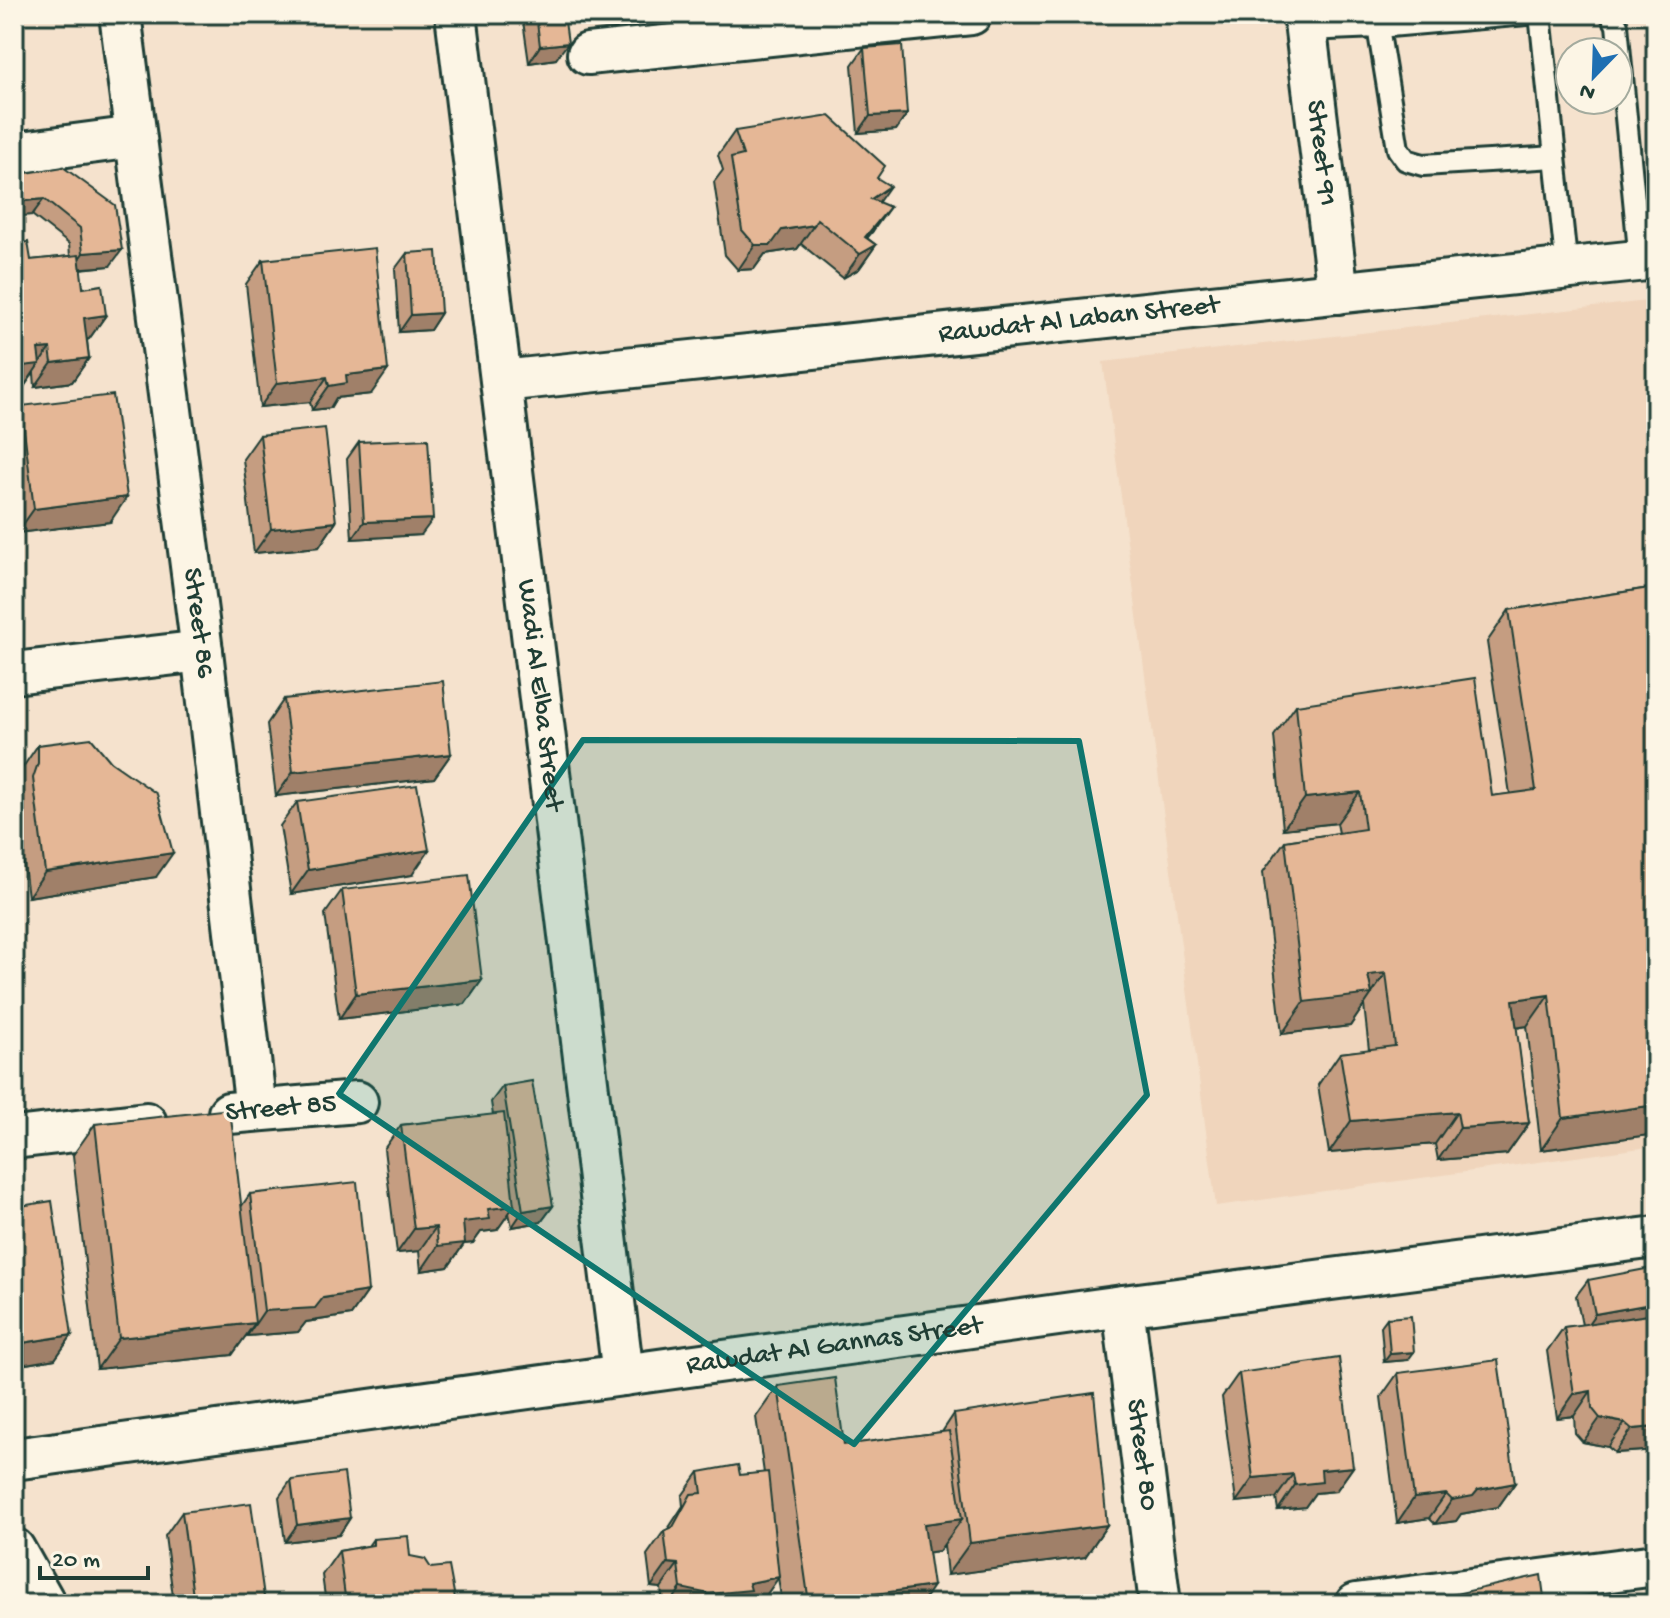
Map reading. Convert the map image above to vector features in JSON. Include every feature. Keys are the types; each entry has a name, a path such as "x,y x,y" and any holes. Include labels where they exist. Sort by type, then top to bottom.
{"street":[{"name":"Street 86","path":"120,14 202,651 256,1110"},
{"name":"Wadi Al Elba Street","path":"456,14 623,1375"},
{"path":"588,54 781,24 971,14"},
{"name":"Street 91","path":"1305,22 1338,293"},
{"path":"14,153 135,137"},
{"name":"Rawdat Al Laban Street","path":"502,381 1648,260"},
{"path":"14,673 202,651"},
{"name":"Street 85","path":"14,1138 256,1110 357,1102"},
{"name":"Rawdat Al Gannas Street","path":"14,1459 1123,1306 1656,1237"},
{"name":"Street 80","path":"1123,1306 1160,1604"},
{"path":"14,1549 45,1604"},
{"path":"1356,1604 1656,1565"}],"lane":[{"path":"1305,22 1378,27 1527,14"},
{"path":"1540,14 1567,270"},
{"path":"1611,14 1617,25 1648,260"},
{"path":"1378,27 1393,130 1398,149 1406,160 1423,165 1555,157"}],"highlighted area":[{"path":"583,740 1079,741 1147,1095 854,1444 339,1094"}],"shaded area":[{"path":"1656,300 1656,1146 1216,1206 1103,362"}],"building":[{"path":"536,14 564,14 568,43 540,46"},
{"path":"902,45 907,114 870,116 864,48"},
{"path":"830,116 885,166 877,178 890,186 871,199 890,207 865,237 876,245 860,254 817,219 814,225 782,230 771,245 755,245 742,230 731,158 743,155 735,131"},
{"path":"63,167 115,205 122,250 83,253 80,228 44,199 14,202 14,175"},
{"path":"28,242 31,260 79,255 83,288 102,285 106,315 84,318 89,358 52,363 50,348 38,349 40,364 14,367 14,244"},
{"path":"375,248 388,370 346,375 347,383 329,386 327,377 277,383 263,260"},
{"path":"437,251 441,313 411,315 407,253"},
{"path":"113,395 127,497 34,509 21,406"},
{"path":"325,428 336,522 271,529 260,435"},
{"path":"428,439 433,519 364,522 359,442"},
{"path":"1656,587 1656,1105 1563,1118 1549,995 1513,1000 1529,1123 1460,1128 1457,1112 1351,1121 1340,1053 1395,1046 1386,973 1368,975 1372,994 1304,1002 1285,841 1365,829 1360,792 1305,798 1296,705 1475,678 1492,796 1536,790 1509,610"},
{"path":"443,681 451,754 293,772 284,699"},
{"path":"91,738 111,762 157,794 173,853 45,872 33,778 38,763 38,745"},
{"path":"417,785 429,850 308,870 297,802"},
{"path":"469,875 482,980 356,994 342,890"},
{"path":"532,1081 553,1206 523,1211 503,1086"},
{"path":"230,1109 255,1323 119,1338 95,1124"},
{"path":"504,1113 514,1206 488,1209 490,1219 463,1222 465,1243 438,1246 436,1227 414,1229 401,1125"},
{"path":"357,1182 368,1291 323,1298 315,1308 264,1311 250,1194"},
{"path":"52,1201 72,1335 22,1343 18,1319 14,1319 14,1207"},
{"path":"1656,1267 1656,1303 1595,1314 1588,1280"},
{"path":"1656,1314 1656,1427 1632,1429 1625,1423 1600,1418 1592,1408 1591,1391 1574,1394 1564,1327"},
{"path":"1411,1316 1414,1352 1390,1354 1387,1318"},
{"path":"1339,1358 1353,1467 1321,1470 1322,1482 1295,1485 1293,1474 1253,1478 1239,1373"},
{"path":"1498,1360 1515,1483 1478,1490 1473,1496 1452,1500 1446,1494 1414,1498 1398,1373"},
{"path":"835,1378 844,1445 949,1431 962,1519 924,1524 933,1586 809,1603 778,1386"},
{"path":"1094,1393 1107,1525 970,1543 954,1414"},
{"path":"738,1465 740,1475 768,1472 779,1577 749,1583 751,1590 709,1594 681,1588 678,1564 668,1563 664,1531 673,1527 691,1494 702,1493 699,1472"},
{"path":"344,1473 350,1518 297,1525 291,1480"},
{"path":"251,1503 265,1604 194,1604 182,1512"},
{"path":"408,1536 410,1556 425,1559 431,1568 449,1566 456,1604 346,1604 339,1551 373,1545 373,1539"},
{"path":"1541,1575 1545,1604 1411,1604"}]}
